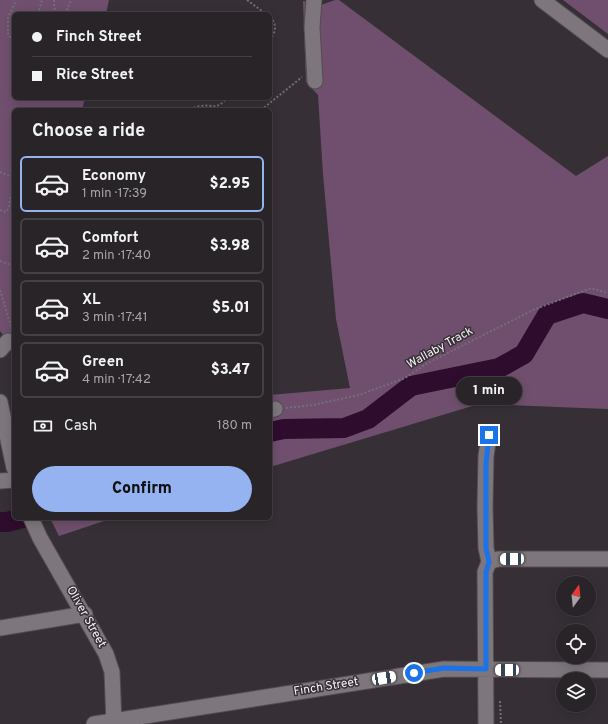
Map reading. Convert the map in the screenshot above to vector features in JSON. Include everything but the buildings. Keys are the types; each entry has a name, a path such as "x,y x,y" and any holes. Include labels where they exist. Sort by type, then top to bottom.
{"street":[{"path":"314,0 312,20 315,81"},
{"path":"542,0 608,50"},
{"path":"0,402 12,459"},
{"path":"486,724 486,572 489,562 486,548 486,463 489,435"},
{"path":"0,480 12,480"},
{"name":"Oliver Street","path":"32,520 85,614 110,663 113,681 114,722"},
{"path":"489,562 498,559 608,559"},
{"path":"0,628 85,614"},
{"name":"Finch Street","path":"94,724 444,668 608,670"}],"path":[{"path":"12,38 8,35 8,18 16,0"},
{"path":"39,12 42,0"},
{"path":"54,0 55,12"},
{"path":"66,12 71,0"},
{"path":"247,0 263,12"},
{"path":"272,21 276,27 275,34 272,39"},
{"path":"264,108 301,78 313,60"},
{"path":"193,108 202,105 214,107 221,104 225,100"},
{"path":"0,172 12,177"},
{"path":"0,210 6,212 8,209 9,197 12,194"},
{"path":"0,261 12,265"},
{"name":"Wallaby Track","path":"273,410 314,405 359,395 405,378 426,364 533,310 591,288 608,293"},
{"path":"0,290 7,342"}],"shaded area":[{"path":"0,0 109,0 106,12 12,12 12,100 84,100 82,108 12,108 12,346 0,331"},
{"path":"339,0 576,176 608,156 608,409 479,404 272,466 272,395 350,388 336,319 323,174 318,95 306,82 303,1 321,5"},
{"path":"563,0 608,0 608,34"},
{"path":"51,520 107,520 59,536"}],"waterway":[{"path":"272,432 284,429 344,428 368,419 411,386 499,368 524,354 547,315 583,303 608,309"},
{"path":"0,522 15,520"}],"route":[{"path":"414,673 444,668 486,669 486,572 489,562 486,553 486,463 489,435"}]}
